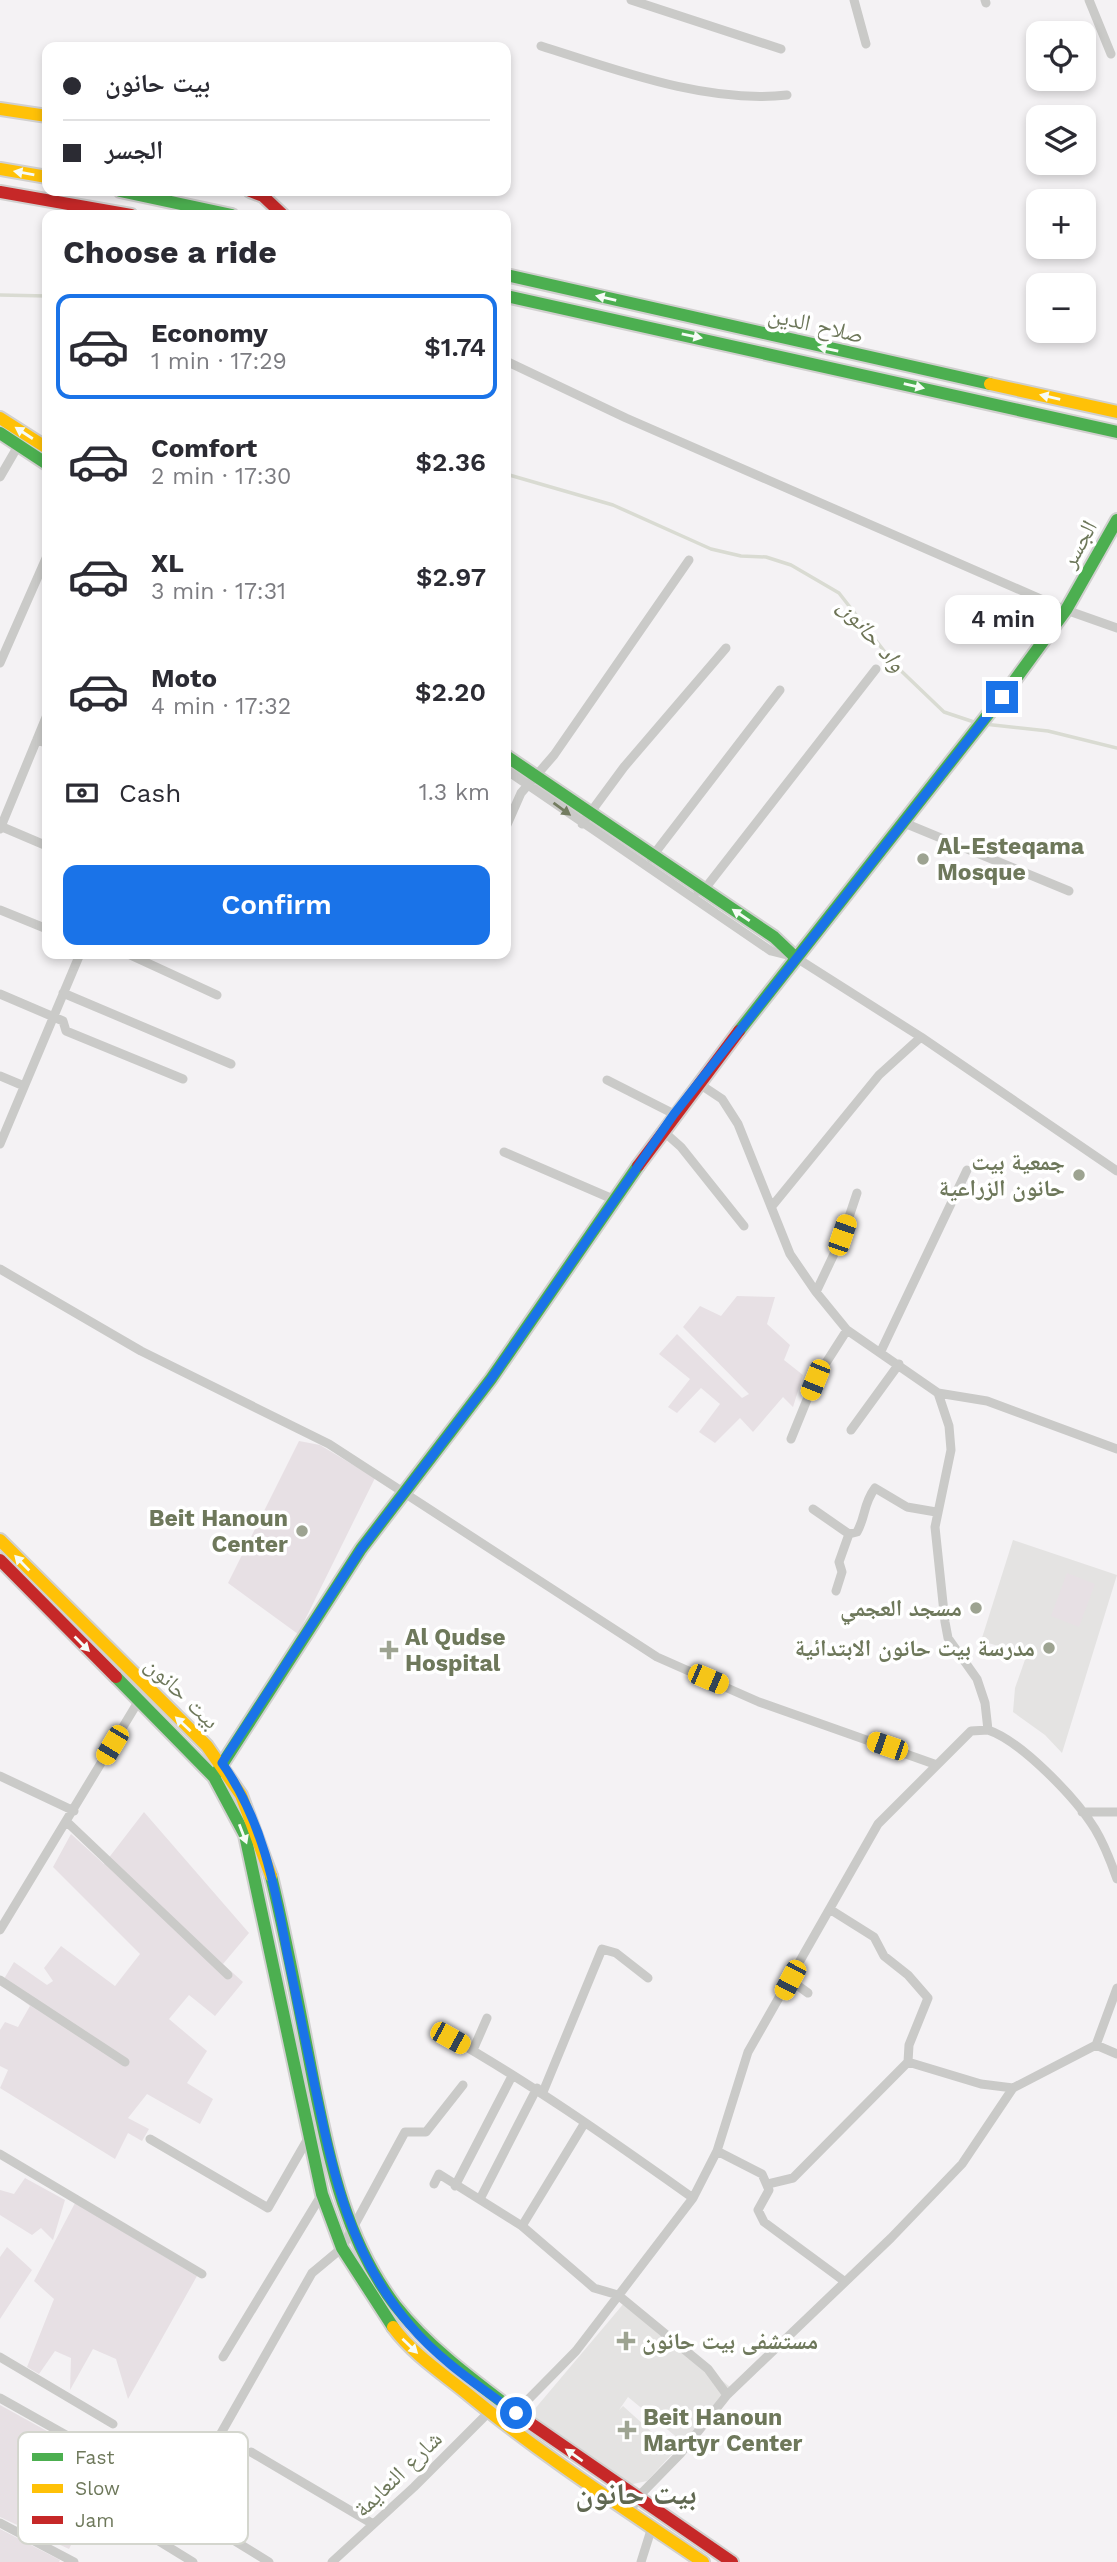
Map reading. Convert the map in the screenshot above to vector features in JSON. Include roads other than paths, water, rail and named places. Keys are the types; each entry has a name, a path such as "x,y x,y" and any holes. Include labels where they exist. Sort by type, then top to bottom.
{"main road":[{"path":"0,109 42,115"},
{"path":"0,169 42,176"},
{"path":"0,192 103,210"},
{"path":"143,196 209,210"},
{"path":"263,196 278,210"},
{"name":"صلاح الدين","path":"511,276 1117,412"},
{"name":"صلاح الدين","path":"511,297 1117,432"},
{"path":"0,418 42,445"},
{"path":"0,432 42,461"},
{"name":"الجسر","path":"214,1777 349,1567 491,1379 674,1114 992,710 1066,610 1117,520"},
{"path":"511,761 532,780 585,818 696,892 774,937 795,957"},
{"name":"بيت حانون","path":"0,1540 222,1763 249,1808 275,1885 331,2168 351,2231 378,2280 411,2326 453,2366 516,2413 732,2562"},
{"name":"بيت حانون","path":"0,1560 214,1777 241,1827 253,1862 322,2194 342,2248 378,2306 405,2343 489,2412 573,2474 703,2562"}],"street":[{"path":"631,0 781,49"},
{"path":"854,0 866,44"},
{"path":"1088,0 1111,54"},
{"path":"541,46 648,80 759,98 787,95"},
{"path":"511,363 626,418 1066,610 1117,628"},
{"path":"0,477 18,446"},
{"path":"511,818 532,780 554,755 689,560"},
{"path":"0,663 42,567"},
{"path":"585,818 726,648"},
{"path":"696,892 706,886 732,855 876,669"},
{"path":"649,861 780,690"},
{"path":"42,727 0,827 42,844"},
{"path":"37,739 42,742"},
{"path":"511,772 532,780"},
{"path":"902,822 1069,891"},
{"path":"0,910 42,927"},
{"path":"795,957 921,1037 1117,1171"},
{"path":"0,1144 78,959"},
{"path":"139,959 217,995"},
{"path":"63,993 231,1064"},
{"path":"0,994 63,1021 66,1031 183,1079"},
{"path":"773,1205 880,1075 921,1037"},
{"path":"0,1076 24,1086"},
{"path":"607,1080 674,1114"},
{"path":"698,1083 722,1099 738,1124 773,1205 790,1254 847,1330 939,1393 988,1401 1117,1449"},
{"path":"663,1131 681,1147 744,1226"},
{"path":"504,1152 615,1200"},
{"path":"881,1351 967,1170"},
{"path":"816,1292 842,1235 857,1193"},
{"path":"0,1269 141,1351 329,1444 657,1657 759,1702 937,1765"},
{"path":"791,1439 815,1380 847,1330"},
{"path":"851,1430 899,1364"},
{"path":"939,1393 949,1426 951,1450 945,1485 936,1512 936,1546 948,1638 977,1679 985,1703 988,1730"},
{"path":"813,1509 849,1534 857,1532 863,1522 865,1502 875,1488 907,1507 936,1512"},
{"path":"836,1591 842,1572 839,1562 849,1534"},
{"path":"0,1930 138,1702"},
{"path":"505,2423 576,2351 693,2198 717,2151 748,2052 878,1824 971,1731 988,1730 1004,1735 1025,1752 1095,1828 1117,1878"},
{"path":"0,1776 74,1811"},
{"path":"1082,1812 1117,1812"},
{"path":"67,1822 228,1975"},
{"path":"768,2184 793,2178 908,2062 909,2045 928,1998 908,1975 884,1956 874,1937 831,1910"},
{"path":"480,2199 540,2090 602,1949 616,1953 648,1978"},
{"path":"0,1980 125,2062"},
{"path":"790,1980 808,1993"},
{"path":"631,2513 637,2498 681,2453 727,2395 891,2238 962,2164 1013,2088 1096,2045 1117,1988"},
{"path":"473,2050 487,2018"},
{"path":"444,2034 540,2090 584,2124 693,2198"},
{"path":"1096,2045 1117,2054"},
{"path":"908,2062 981,2084 1013,2088"},
{"path":"456,2186 512,2076"},
{"path":"222,2432 312,2273 342,2248 405,2132 426,2132 463,2085"},
{"path":"522,2226 584,2124"},
{"path":"150,2139 268,2208 310,2135"},
{"path":"717,2151 762,2174 768,2184 767,2196 758,2210 764,2222 844,2281"},
{"path":"0,2154 202,2274"},
{"path":"434,2184 439,2174 522,2226 594,2288 618,2295 708,2369 727,2395"},
{"path":"223,2357 322,2194"},
{"path":"0,2357 113,2424"},
{"path":"0,2398 61,2432"},
{"name":"شارع النعايمة","path":"332,2562 489,2412"},
{"path":"251,2452 373,2525"},
{"path":"0,2523 18,2532"},
{"path":"641,2562 652,2527"},
{"path":"40,2544 74,2562"},
{"path":"164,2544 193,2562"},
{"path":"240,2544 269,2562"}],"waterway":[{"name":"واد حانون","path":"0,295 42,296"},
{"name":"واد حانون","path":"511,475 613,505 711,549 741,556 766,557 791,565 839,593 895,665 944,712 977,723"},
{"name":"واد حانون","path":"984,724 1048,731 1117,748"}],"place":[{"name":"Al-Esteqama Mosque","path":"923,859"},
{"name":"جمعية بيت حانون الزراعية","path":"1079,1175"},
{"name":"Beit Hanoun Center","path":"302,1531"},
{"name":"مسجد العجمي","path":"976,1608"},
{"name":"مدرسة بيت حانون الابتدائية","path":"1049,1648"},
{"name":"Al Qudse Hospital","path":"389,1650"},
{"name":"مستشفى بيت حانون","path":"626,2341"},
{"name":"Beit Hanoun Martyr Center","path":"627,2430"}],"district":[{"name":"بيت حانون","path":"636,2493"}]}
